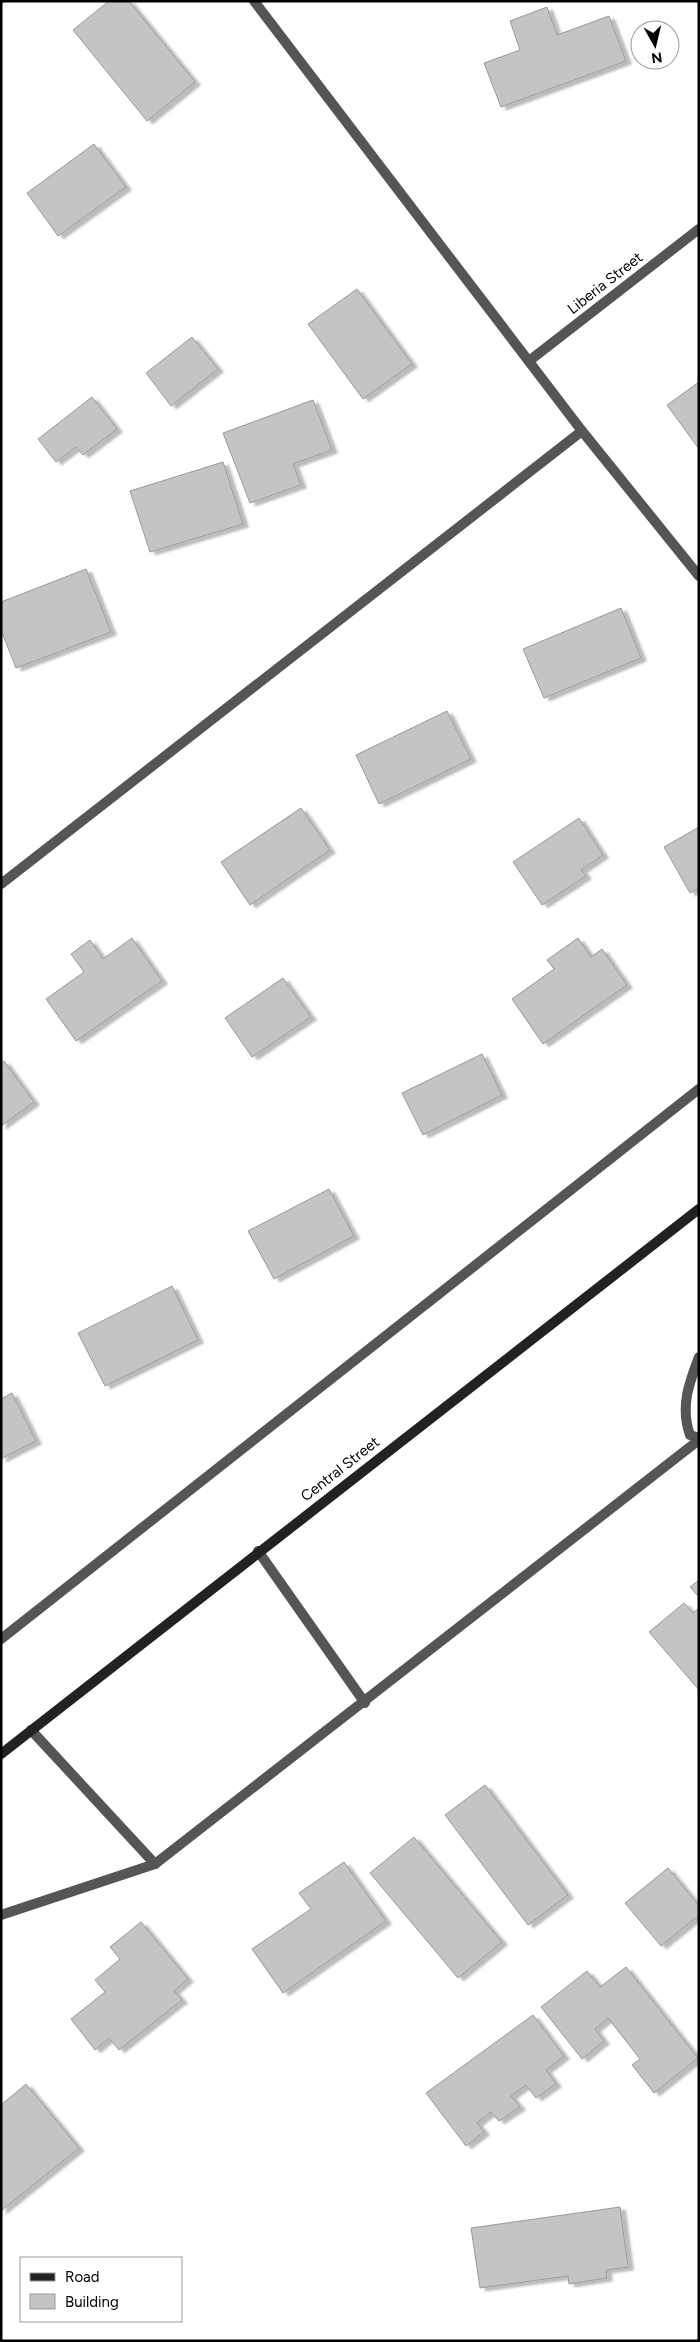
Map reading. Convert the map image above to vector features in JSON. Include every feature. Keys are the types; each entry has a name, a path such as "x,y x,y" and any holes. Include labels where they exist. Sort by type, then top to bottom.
{"street":[{"path":"254,1 582,431 699,576"},
{"name":"Liberia Street","path":"529,361 699,229"},
{"path":"1,884 582,431"},
{"path":"1,1639 699,1089"},
{"name":"Central Street","path":"1,1754 258,1551 699,1209"},
{"path":"1,1915 155,1864 365,1703 699,1439 690,1435 685,1421 687,1390 699,1357"},
{"path":"258,1551 365,1703"},
{"path":"31,1730 155,1864"}],"building":[{"path":"109,1 129,1 195,82 147,121 73,30"},
{"path":"547,7 557,35 609,16 626,61 501,107 484,63 520,50 510,21"},
{"path":"94,144 126,187 58,236 27,193"},
{"path":"357,289 412,364 363,399 308,324"},
{"path":"192,337 218,369 171,406 146,373"},
{"path":"699,382 699,449 667,405"},
{"path":"92,397 117,429 83,455 76,447 56,462 38,439"},
{"path":"313,400 332,450 293,464 301,485 250,503 223,433"},
{"path":"223,462 243,524 150,552 130,491"},
{"path":"86,569 111,632 16,668 1,630 1,602"},
{"path":"621,608 641,658 544,698 523,649"},
{"path":"447,711 471,759 379,804 356,755"},
{"path":"301,808 330,850 250,905 221,862"},
{"path":"579,818 603,855 581,870 586,876 542,905 513,862"},
{"path":"699,827 699,888 690,893 664,847"},
{"path":"132,938 162,981 76,1041 46,999 84,972 71,954 90,940 103,959"},
{"path":"578,938 591,957 602,949 627,985 543,1044 512,999 554,969 547,960"},
{"path":"283,978 311,1017 252,1057 225,1018"},
{"path":"482,1054 502,1095 423,1135 402,1093"},
{"path":"4,1061 34,1102 1,1126 1,1063"},
{"path":"329,1189 354,1236 274,1279 248,1231"},
{"path":"172,1286 198,1340 105,1386 78,1333"},
{"path":"12,1393 36,1441 1,1459 1,1399"},
{"path":"699,1580 699,1597 690,1587"},
{"path":"684,1603 693,1613 699,1608 699,1690 649,1632"},
{"path":"485,1785 568,1895 528,1925 445,1815"},
{"path":"414,1837 502,1942 458,1978 370,1873"},
{"path":"344,1862 386,1921 283,1993 252,1949 311,1909 299,1893"},
{"path":"668,1868 699,1906 699,1915 661,1946 625,1903"},
{"path":"141,1922 188,1979 174,1991 182,2000 119,2050 109,2038 95,2050 71,2019 105,1992 95,1980 120,1959 110,1947"},
{"path":"626,1967 698,2058 654,2093 632,2065 640,2059 608,2018 595,2029 604,2041 582,2059 541,2007 587,1971 600,1987"},
{"path":"533,2015 564,2056 546,2070 556,2084 536,2098 526,2085 511,2096 520,2107 499,2121 491,2112 477,2123 484,2132 466,2146 426,2093"},
{"path":"26,2084 79,2148 1,2211 1,2105"},
{"path":"620,2207 628,2267 606,2270 607,2278 569,2284 568,2276 480,2288 471,2228"}]}
